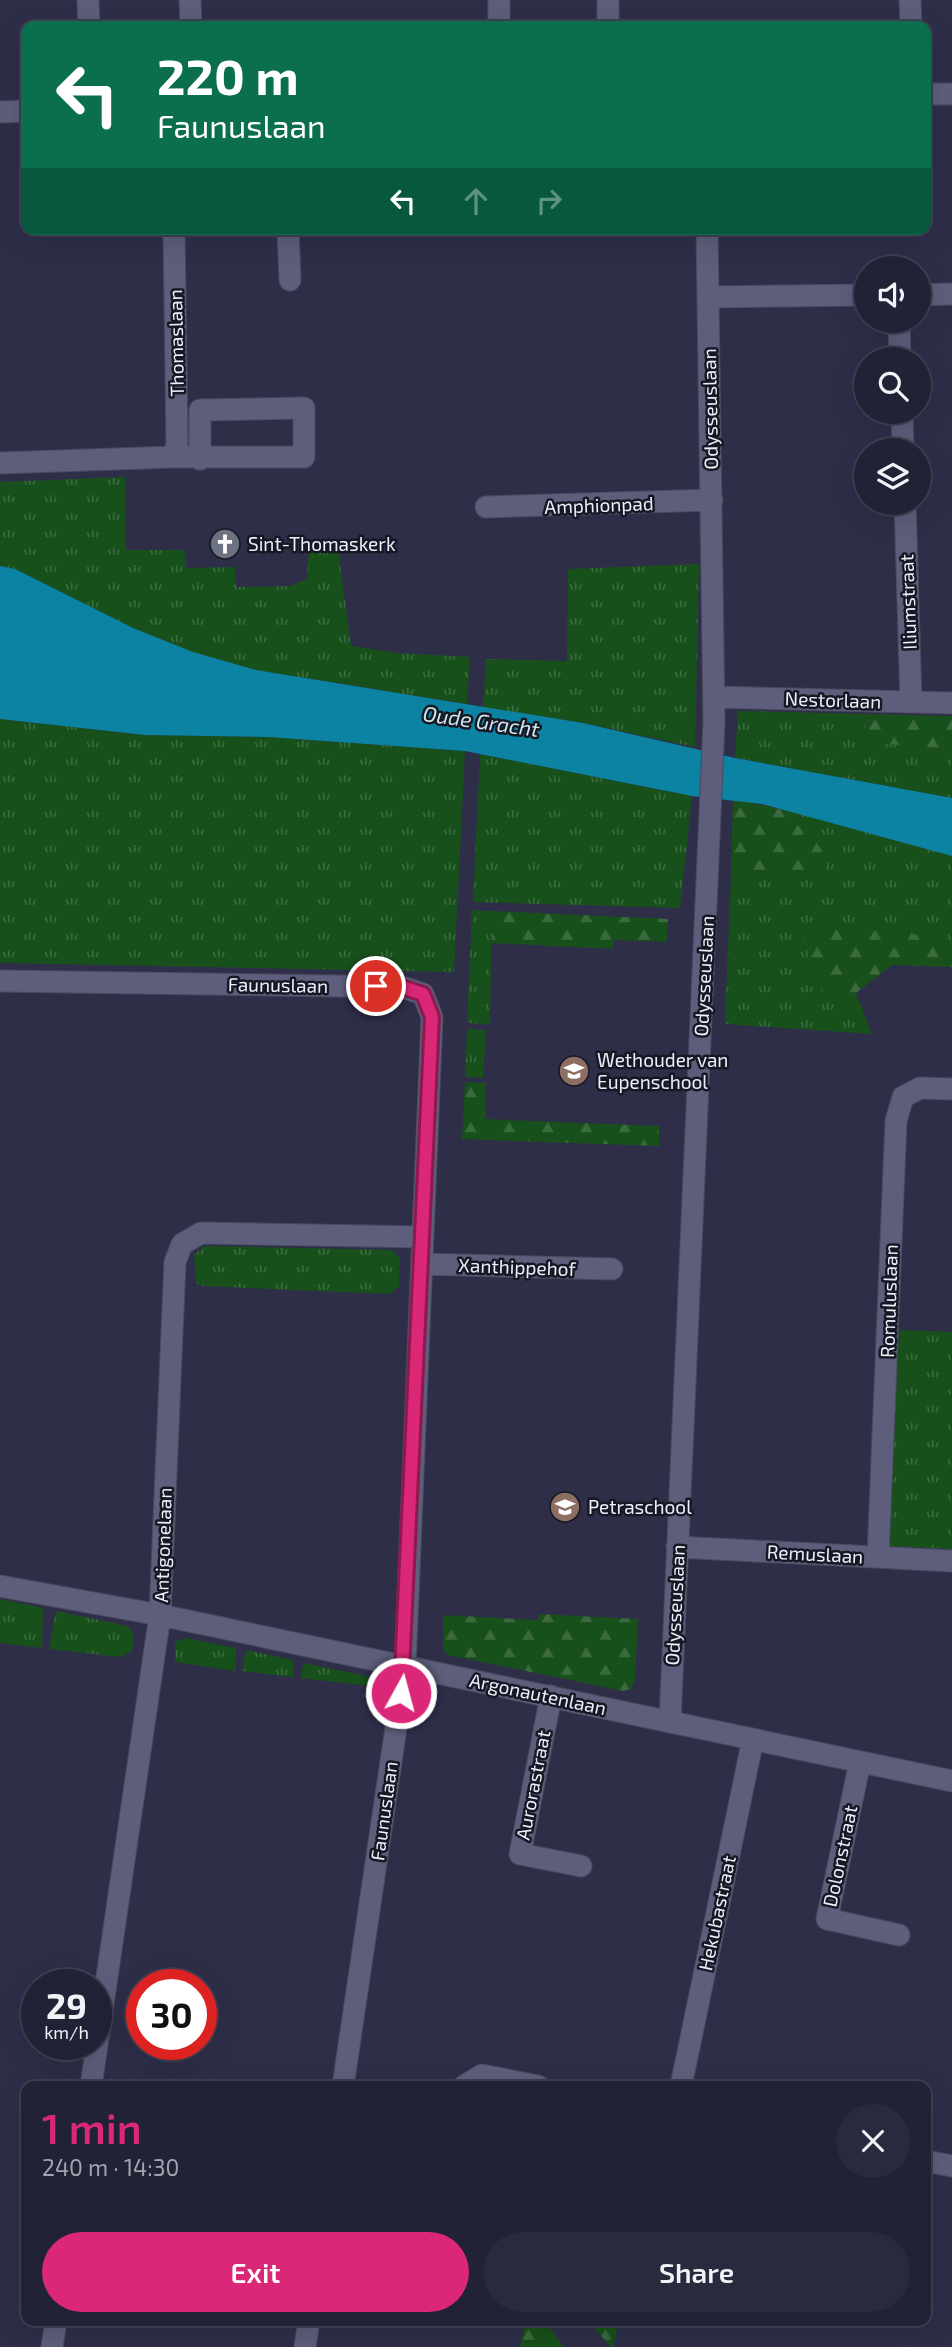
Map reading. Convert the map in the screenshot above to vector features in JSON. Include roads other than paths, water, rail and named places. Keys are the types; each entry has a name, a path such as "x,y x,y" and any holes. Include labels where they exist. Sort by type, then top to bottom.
{"street":[{"path":"88,0 89,21"},
{"path":"190,0 191,21"},
{"path":"499,0 499,21"},
{"path":"608,0 608,21"},
{"path":"911,0 911,21"},
{"path":"931,94 952,94"},
{"path":"0,112 21,111"},
{"name":"Thomaslaan","path":"173,457 177,444 174,235"},
{"path":"288,235 290,280"},
{"name":"Odysseuslaan","path":"670,1722 714,697 707,235"},
{"path":"931,295 952,294"},
{"path":"708,297 854,295"},
{"name":"Thomaslaan","path":"0,463 173,457 200,459 304,457 304,408 200,410 200,459"},
{"name":"Amphionpad","path":"486,507 712,500"},
{"name":"Iliumstraat","path":"905,515 911,702"},
{"name":"Nestorlaan","path":"714,697 952,704"},
{"name":"Faunuslaan","path":"0,981 402,987 423,994 432,1017 405,1667 344,2081"},
{"name":"Romuluslaan","path":"878,1557 896,1121 903,1097 920,1088 952,1089"},
{"name":"Antigonelaan","path":"91,2081 160,1615 174,1262 182,1244 201,1233 423,1237"},
{"name":"Xanthippehof","path":"422,1264 612,1269"},
{"name":"Remuslaan","path":"677,1547 952,1560"},
{"name":"Argonautenlaan","path":"0,1586 160,1615 952,1782"},
{"name":"Aurorastraat","path":"551,1696 520,1854 582,1866"},
{"name":"Hekubastraat","path":"682,2081 752,1739"},
{"name":"Dolonstraat","path":"860,1762 827,1919 899,1935"},
{"path":"472,2081 482,2075 513,2081"},
{"path":"931,2162 952,2166"},
{"path":"52,2347 55,2326"},
{"path":"305,2347 308,2326"}],"water":[{"name":"Oude Gracht","path":"0,566 15,569 133,628 193,652 256,670 583,723 735,758 952,798 952,856 762,804 692,796 465,751 268,737 145,735 0,719"}],"place":[{"name":"Sint-Thomaskerk","path":"225,544"},
{"name":"Wethouder van Eupenschool","path":"574,1071"},
{"name":"Petraschool","path":"565,1507"}]}
